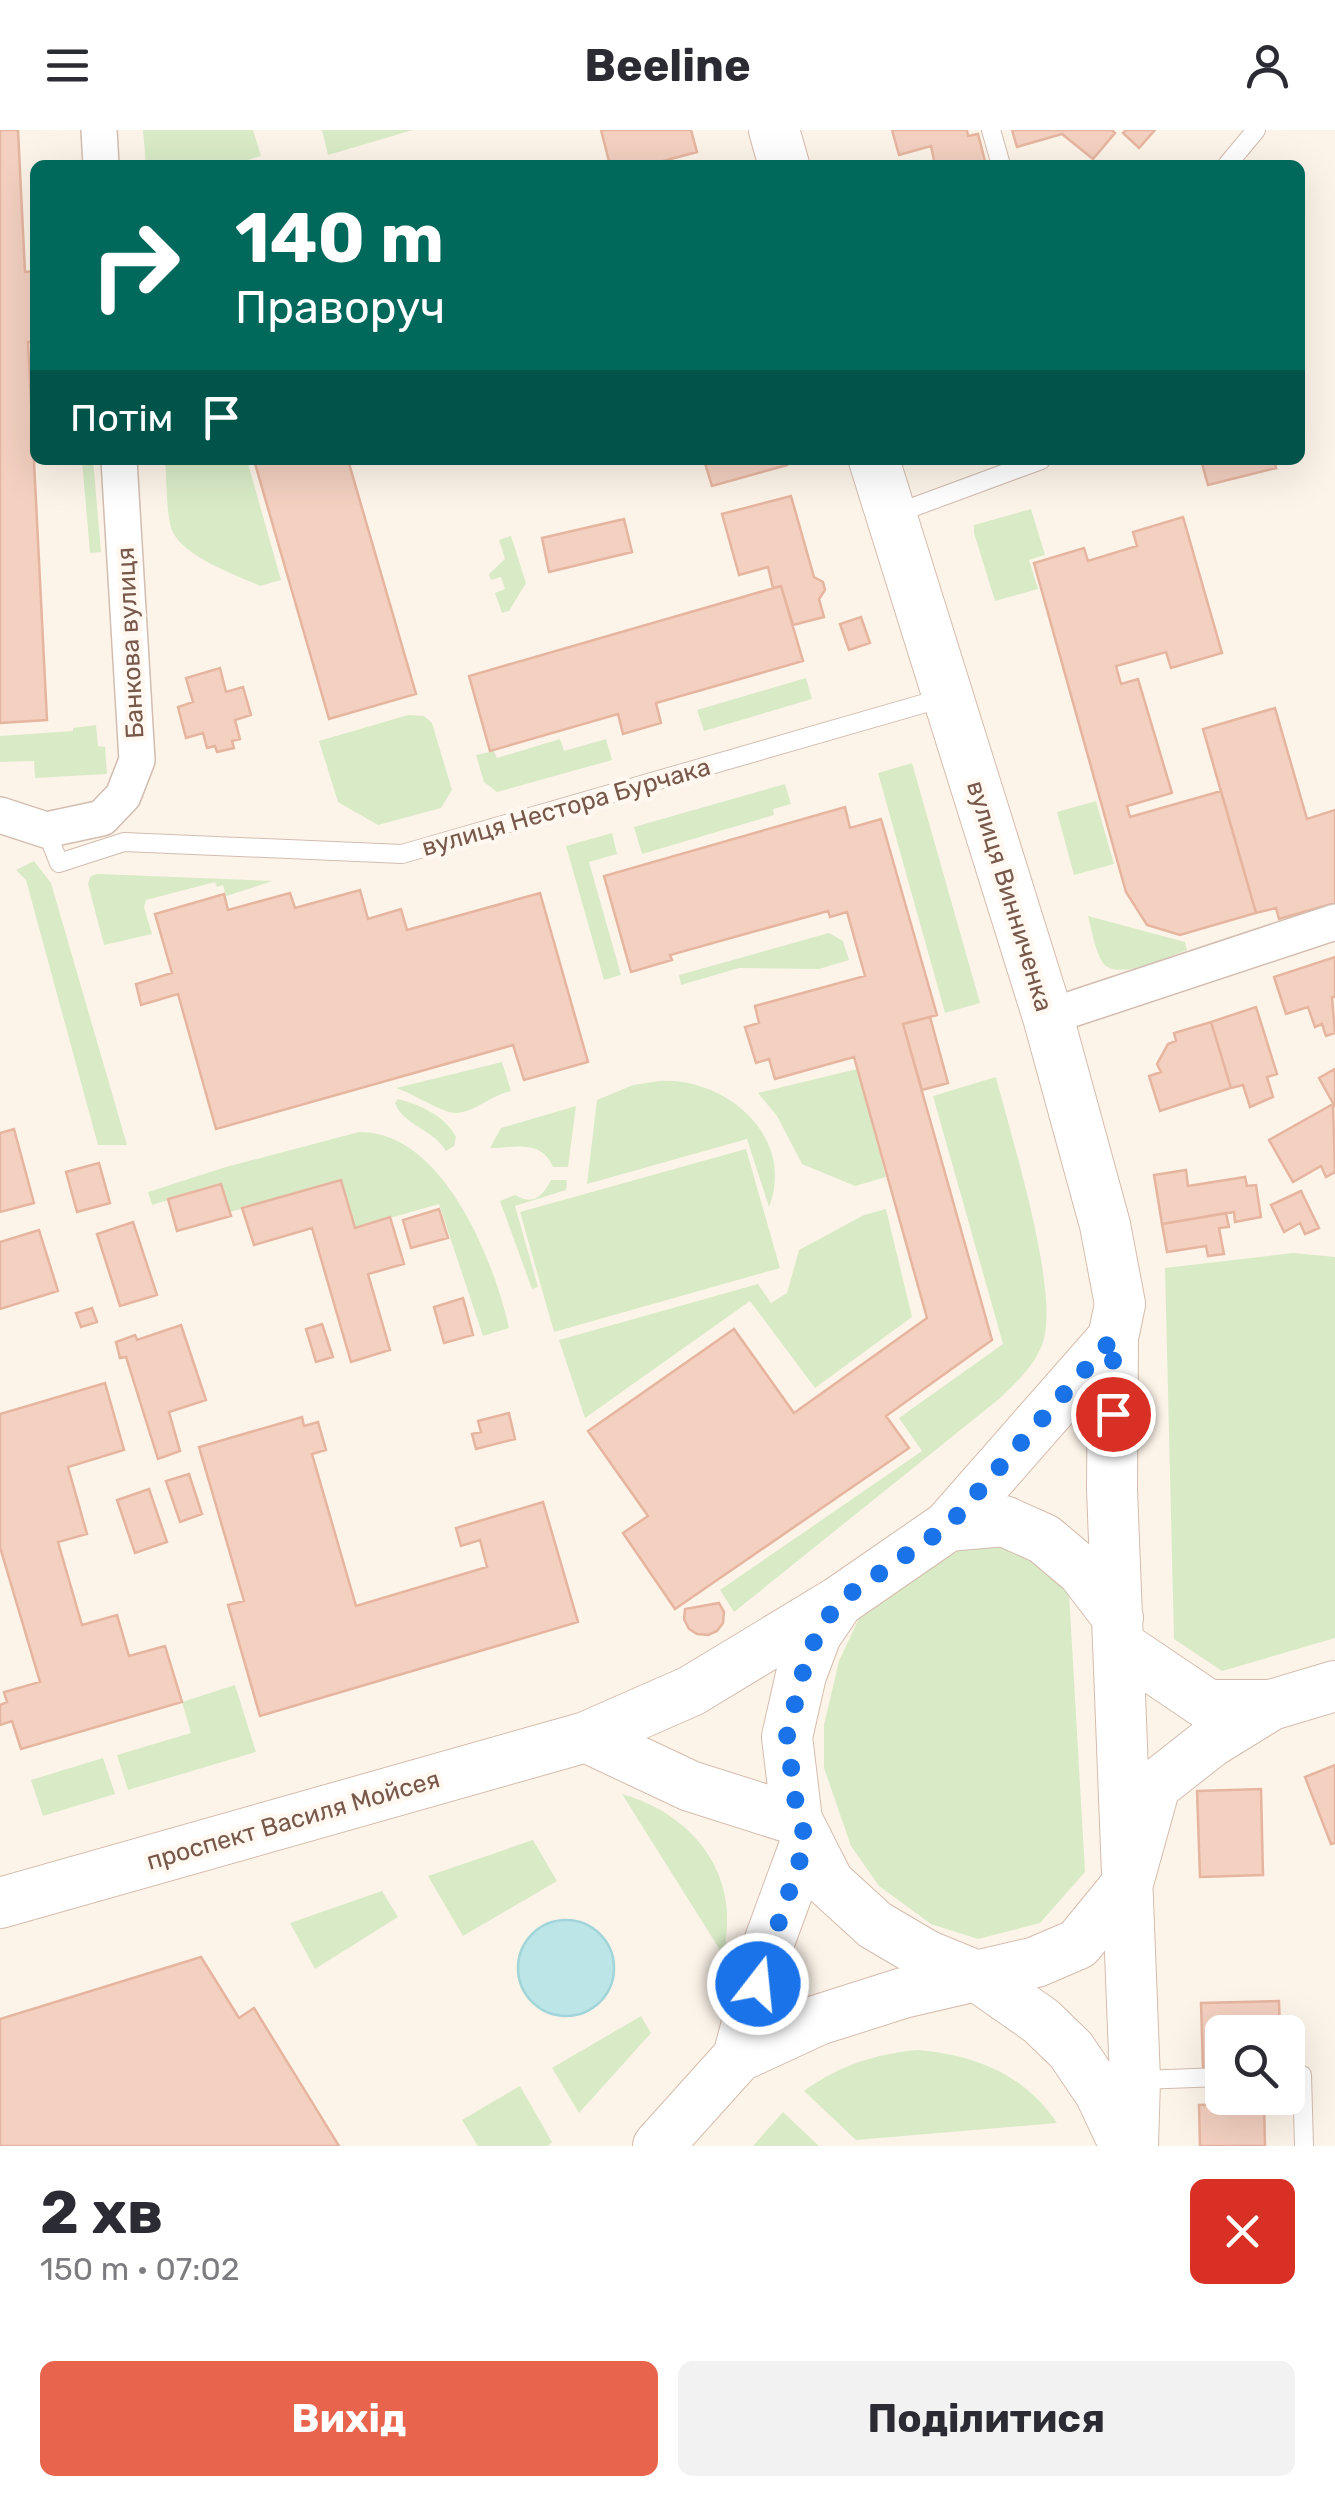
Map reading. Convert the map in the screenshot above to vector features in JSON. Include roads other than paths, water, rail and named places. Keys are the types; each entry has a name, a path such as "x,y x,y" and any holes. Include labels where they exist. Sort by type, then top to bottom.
{"main road":[{"path":"774,130 783,160"},
{"name":"вулиця Винниченка","path":"876,465 1048,1018 1105,1225 1120,1304 1113,1338 1112,1490 1135,2080 1133,2146"},
{"name":"проспект Василя Мойсея","path":"0,1903 586,1737 691,1691 838,1602 948,1526 1113,1338"},
{"path":"948,1526 1004,1521 1044,1539 1082,1571 1118,1631 1208,1705 1271,1705"},
{"path":"838,1602 816,1636 787,1736 802,1830 828,1883 875,1925 1016,2000 1071,2050 1100,2093 1125,2146"},
{"path":"658,2146 738,2057 818,2020 903,1993 1036,1962 1078,1944 1128,1883 1155,1786 1211,1742 1271,1705 1335,1686"},
{"path":"586,1737 690,1786 802,1830"},
{"path":"738,2057 802,1830"}],"street":[{"path":"99,130 101,160"},
{"name":"Банкова вулиця","path":"46,830 102,818 124,796 137,760 119,465"},
{"path":"0,816 46,830"},
{"path":"1048,1018 1335,922"}],"lane":[{"path":"991,130 999,160"},
{"path":"1232,160 1256,130"},
{"path":"892,515 1027,465"},
{"name":"вулиця Нестора Бурчака","path":"46,830 59,863 124,842 402,854 948,697"},
{"path":"1135,2080 1205,2078"},
{"path":"1303,2115 1304,2146"}],"water":[{"path":"566,1920 584,1923 600,1934 611,1950 611,1986 600,2002 584,2013 566,2016 548,2013 532,2002 521,1986 518,1968 521,1950 532,1934 548,1923"}]}
